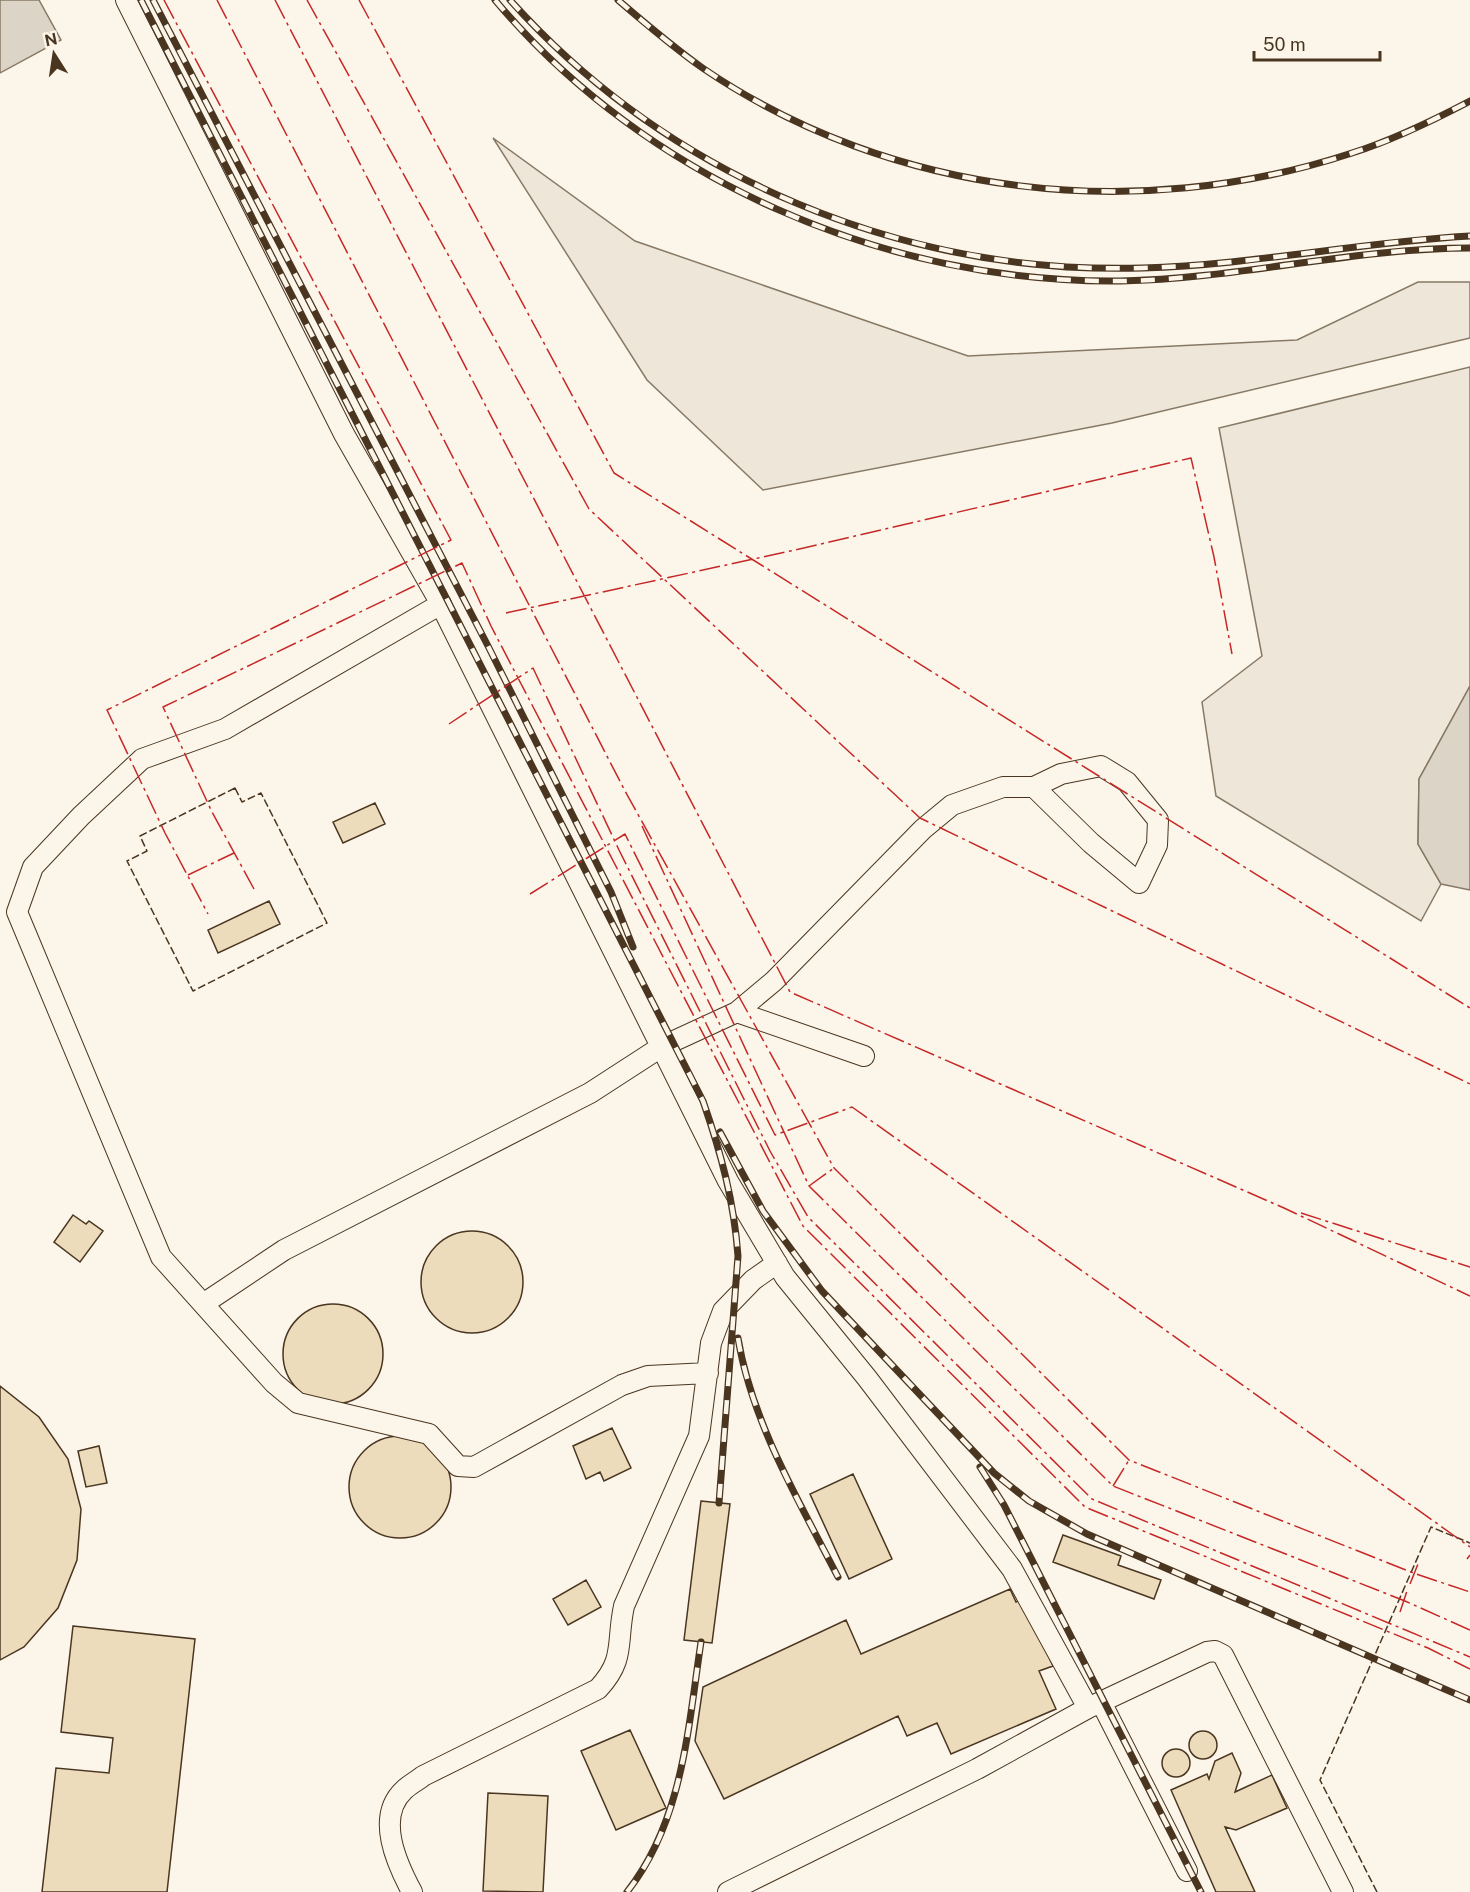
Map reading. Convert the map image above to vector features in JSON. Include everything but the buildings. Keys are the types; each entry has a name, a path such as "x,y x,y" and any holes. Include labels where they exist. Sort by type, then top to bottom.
{"lane":[{"path":"126,0 344,434 441,604 728,1181 785,1277 867,1378 1012,1569 1094,1705 1187,1871"},
{"path":"441,604 225,729 142,759 81,816 33,867 17,912 161,1257 274,1383 298,1403 429,1434 458,1466 474,1467 622,1385 648,1376 708,1373"},
{"path":"203,1304 284,1250 590,1093 661,1047 737,1012 774,981 923,829 952,805 1003,788 1034,787 1061,774 1101,766 1127,782 1158,820 1157,845 1139,883 1091,843 1034,787"},
{"path":"737,1012 864,1056"},
{"path":"412,1892 402,1874 390,1835 390,1814 402,1792 423,1776 598,1689 612,1674 620,1653 619,1627 624,1606 699,1436 711,1343 723,1311 753,1280 777,1263"},
{"path":"728,1892 977,1769 1094,1705 1207,1652 1223,1655 1343,1892"}],"shaded area":[{"path":"0,0 39,0 61,40 0,73"},
{"path":"493,138 635,241 968,356 1297,340 1418,282 1470,282 1470,338 1112,423 763,490 647,380"},
{"path":"1470,367 1470,686 1419,779 1418,844 1441,884 1421,921 1216,796 1202,702 1262,656 1219,428"},
{"path":"1470,686 1470,890 1441,884 1418,844 1419,779"}],"railway":[{"path":"141,0 703,1101 726,1177 738,1256 719,1503"},
{"path":"153,0 488,646 611,892 633,947"},
{"path":"495,0 556,64 624,120 698,169 777,209 860,241 946,264 1033,277 1121,281 1208,275 1383,253 1470,248"},
{"path":"510,0 573,63 643,118 718,165 797,203 880,233 966,254 1054,266 1143,268 1225,263 1388,243 1470,236"},
{"path":"618,0 704,69 777,112 855,146 935,171 1018,186 1102,191 1187,188 1270,175 1367,148 1412,130 1470,101"},
{"path":"720,1132 763,1211 822,1291 994,1473 1029,1501 1087,1534 1470,1700"},
{"path":"738,1338 754,1401 766,1431 793,1490 838,1577"},
{"path":"980,1467 1004,1505 1201,1892"},
{"path":"627,1892 646,1864 672,1804 687,1740 701,1642"}],"fence":[{"path":"235,788 242,802 261,793 327,923 193,991 127,861 147,851 140,836 235,788"},
{"path":"1377,1892 1320,1780 1431,1527 1470,1543"}],"power":[{"path":"164,0 451,540 107,710 165,833 208,914"},
{"path":"217,0 625,791 834,1168 1129,1460 1416,1574 1470,1592"},
{"path":"275,0 790,992 1284,1208 1470,1296"},
{"path":"307,0 589,509 920,818 1470,1084"},
{"path":"359,0 614,473 1470,1008"},
{"path":"506,613 795,550 1191,458 1214,557 1232,654"},
{"path":"254,889 212,812 163,707 462,563 491,626 803,1226 1085,1507 1428,1648 1470,1669"},
{"path":"449,724 533,668 619,850 770,1151 808,1217 1092,1499 1470,1657"},
{"path":"642,826 809,1186 1113,1486 1405,1601 1470,1630"},
{"path":"530,894 625,834 775,1135 852,1107 1470,1547"},
{"path":"188,875 234,853"},
{"path":"809,1186 834,1168"},
{"path":"1301,1213 1470,1267"},
{"path":"1113,1486 1129,1460"},
{"path":"1467,1559 1470,1555"},
{"path":"1410,1584 1418,1564 1410,1584"},
{"path":"1400,1612 1407,1591"}]}
